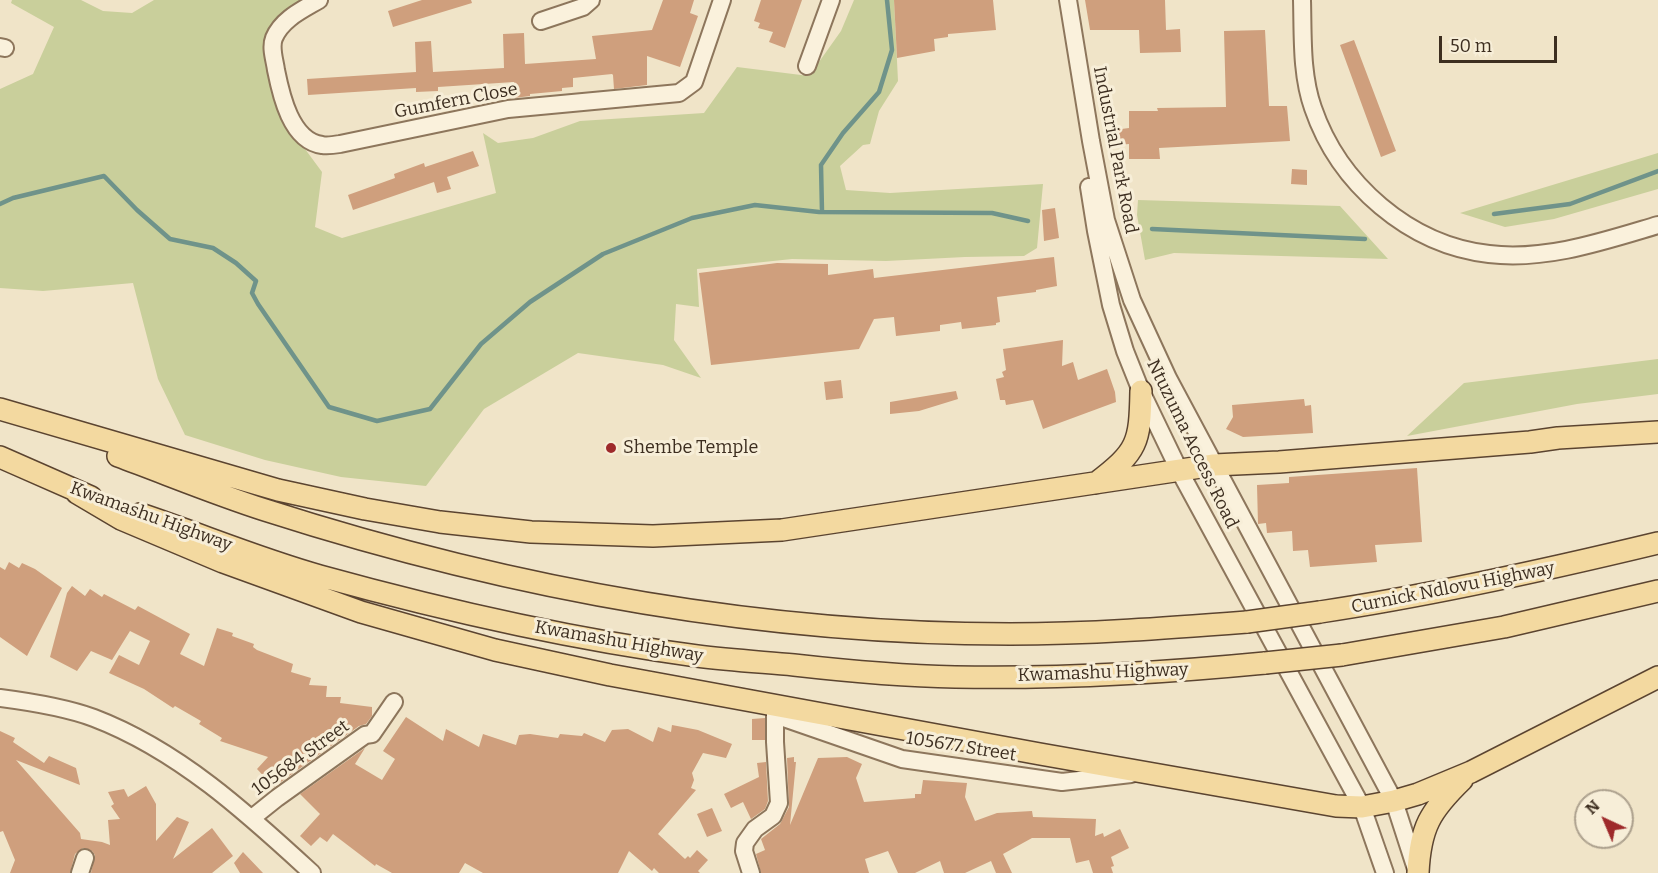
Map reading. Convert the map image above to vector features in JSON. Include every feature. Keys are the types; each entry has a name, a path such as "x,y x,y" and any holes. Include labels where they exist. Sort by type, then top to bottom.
{"main road":[{"path":"1096,483 1128,456 1136,441 1140,427 1141,391"},
{"path":"0,410 279,490 365,509 440,522 531,532 652,536 782,530 1180,472 1214,465 1306,460 1558,438 1658,432"},
{"name":"Curnick Ndlovu Highway","path":"0,410 262,509 343,534 488,572 546,585 676,607 825,626 1009,634 1144,630 1247,622 1384,603 1550,569 1658,543"},
{"name":"Kwamashu Highway","path":"0,457 77,493 316,575 443,608 607,642 697,656 860,672 954,677 1038,677 1198,670 1342,655 1504,627 1658,591"},
{"path":"77,493 107,512 234,567 361,612 495,650 775,710 1313,802 1362,807 1418,794 1471,772 1658,677"},
{"path":"1418,873 1419,852 1426,825 1441,801 1471,772"}],"street":[{"name":"Gumfern Close","path":"319,0 288,19 279,29 272,43 285,106 298,129 315,144 323,146 508,109 679,93 694,82 722,0"},
{"path":"541,21 583,7 591,0"},
{"path":"807,66 831,0"},
{"name":"Ntuzuma Access Road","path":"1059,0 1096,231 1111,305 1125,351 1141,391 1180,472 1362,807 1385,873"},
{"name":"Industrial Park Road","path":"1068,0 1090,141 1106,220 1132,300 1168,378 1214,465"},
{"path":"1302,0 1303,59 1313,107 1329,143 1362,189 1383,208 1419,233 1457,248 1511,255 1542,253 1594,244 1658,225"},
{"name":"Ntuzuma Access Road","path":"1214,465 1394,801 1418,873"},
{"path":"0,698 46,705 92,718 179,763 252,818 312,873"},
{"name":"105684 Street","path":"252,818 347,747 365,735 372,734 394,702"},
{"path":"751,873 744,851 745,843 755,829 773,816 778,803 775,710"},
{"name":"105677 Street","path":"775,710 902,759 1062,782 1147,773"}],"green space":[{"path":"12,0 81,0 103,11 132,13 154,0 307,0 272,24 266,49 267,72 277,111 322,172 315,227 342,238 496,193 483,133 498,143 533,138 580,121 704,113 737,67 809,76 841,31 854,0 894,0 898,81 879,111 870,144 863,145 840,166 846,190 890,193 1043,184 1037,248 1024,256 886,261 792,259 697,269 699,307 676,304 674,340 701,378 663,365 578,353 484,409 426,486 341,477 265,460 185,435 158,379 133,283 43,291 0,288 0,89 33,74 54,27 11,3"},
{"path":"1658,153 1658,189 1554,219 1505,227 1460,213"},
{"path":"1138,200 1340,206 1388,259 1174,253 1145,260 1137,215"},
{"path":"1658,359 1658,394 1577,404 1407,436 1464,383"}],"building":[{"path":"422,0 471,0 472,3 393,27 388,11"},
{"path":"663,0 694,0 690,13 698,16 680,67 647,56 647,85 614,89 612,74 573,78 573,87 562,88 562,91 514,98 514,82 438,87 438,91 416,92 416,88 308,95 307,79 416,72 415,42 431,41 433,72 504,68 503,34 524,33 525,64 596,59 592,36 652,30"},
{"path":"761,0 802,0 785,48 769,42 773,32 758,28 760,23 754,21"},
{"path":"894,0 993,0 996,30 948,34 948,37 934,39 935,51 897,58"},
{"path":"1085,0 1165,0 1166,30 1180,29 1181,52 1140,53 1139,30 1090,30"},
{"path":"1265,30 1269,106 1287,106 1290,141 1159,148 1160,159 1129,159 1129,144 1119,145 1114,130 1129,128 1129,111 1158,111 1157,108 1226,107 1224,31"},
{"path":"1354,40 1396,151 1381,157 1340,45"},
{"path":"473,151 479,166 447,177 451,189 437,193 434,182 353,210 348,195 395,178 394,174 424,163 425,167"},
{"path":"1292,169 1307,170 1307,185 1291,184"},
{"path":"1055,208 1059,238 1044,241 1042,210"},
{"path":"1054,257 1057,286 1036,290 1036,292 997,297 1000,322 996,325 962,329 961,322 940,325 940,331 896,336 894,317 874,319 859,349 711,365 699,273 777,263 828,264 828,275 873,269 874,278"},
{"path":"1063,340 1062,366 1073,362 1078,380 1107,369 1116,402 1043,429 1033,400 1006,405 1005,400 1000,400 996,379 1004,377 1002,372 1006,370 1003,349"},
{"path":"841,380 843,398 826,400 824,382"},
{"path":"956,391 958,399 919,411 890,414 890,402"},
{"path":"1304,399 1305,406 1311,405 1313,433 1243,437 1226,429 1233,417 1232,405"},
{"path":"1417,468 1422,542 1375,545 1377,562 1310,567 1308,550 1293,551 1292,531 1267,533 1266,523 1258,524 1257,485 1289,483 1289,477"},
{"path":"9,562 19,568 22,563 35,569 62,588 27,656 0,637 0,567 5,570"},
{"path":"72,586 85,596 90,589 102,597 104,594 135,610 138,606 190,634 180,654 204,666 217,628 254,644 253,647 257,650 293,664 291,672 311,678 309,685 327,686 326,697 341,697 340,703 372,707 372,716 366,724 359,726 274,787 257,769 268,757 220,741 222,738 199,724 201,721 175,706 173,708 144,689 109,673 119,655 139,665 150,641 130,631 112,660 91,651 77,671 50,657 67,593"},
{"path":"406,717 443,741 446,729 479,747 483,734 516,745 519,735 530,734 558,738 560,734 582,736 584,733 605,742 612,730 628,729 653,742 658,727 671,732 672,725 698,730 732,744 726,758 703,753 692,773 694,780 691,788 696,790 658,834 685,859 688,856 690,858 697,850 708,860 698,871 700,873 659,873 654,868 652,871 629,851 618,873 483,873 465,863 459,873 392,873 376,864 375,866 333,834 327,842 320,837 311,846 300,836 320,814 300,794 365,748 355,764 382,780 395,759 383,751"},
{"path":"765,718 765,740 752,740 752,719"},
{"path":"0,731 15,738 13,742 44,763 49,756 76,768 80,785 16,760 80,833 81,839 110,845 108,820 120,819 111,806 114,804 108,792 124,789 128,797 146,786 156,804 156,841 177,817 189,822 173,859 212,828 233,856 212,873 91,873 95,855 92,851 83,848 75,854 70,873 10,873 15,860 3,831 0,832"},
{"path":"794,757 794,762 796,762 790,825 818,758 847,757 862,764 856,778 864,802 915,798 915,794 921,794 923,780 967,783 965,797 975,821 997,813 1032,811 1033,817 1096,819 1095,836 1103,833 1104,837 1120,829 1129,848 1111,857 1114,866 1111,867 1113,873 1093,873 1089,860 1076,863 1070,838 1032,838 1003,854 1012,873 996,873 991,861 965,873 944,873 940,861 915,873 898,873 888,851 865,859 869,873 761,873 756,854 765,850 761,839 780,824 789,807 787,758"},
{"path":"766,762 768,801 765,809 751,819 743,802 731,808 724,794 759,777 757,763"},
{"path":"712,808 722,831 707,837 697,814"},
{"path":"243,852 263,873 240,873 234,863"}],"waterway":[{"path":"822,212 821,165 843,133 879,92 892,50 887,0"},
{"path":"1494,214 1570,204 1658,171"},
{"path":"0,204 13,198 104,176 137,210 170,239 213,248 236,263 256,281 252,293 258,304 329,407 377,421 430,409 481,344 530,302 603,254 692,218 755,205 819,212 992,213 1028,221"},
{"path":"1152,229 1365,239"}],"place":[{"name":"Shembe Temple","path":"611,448"}]}
